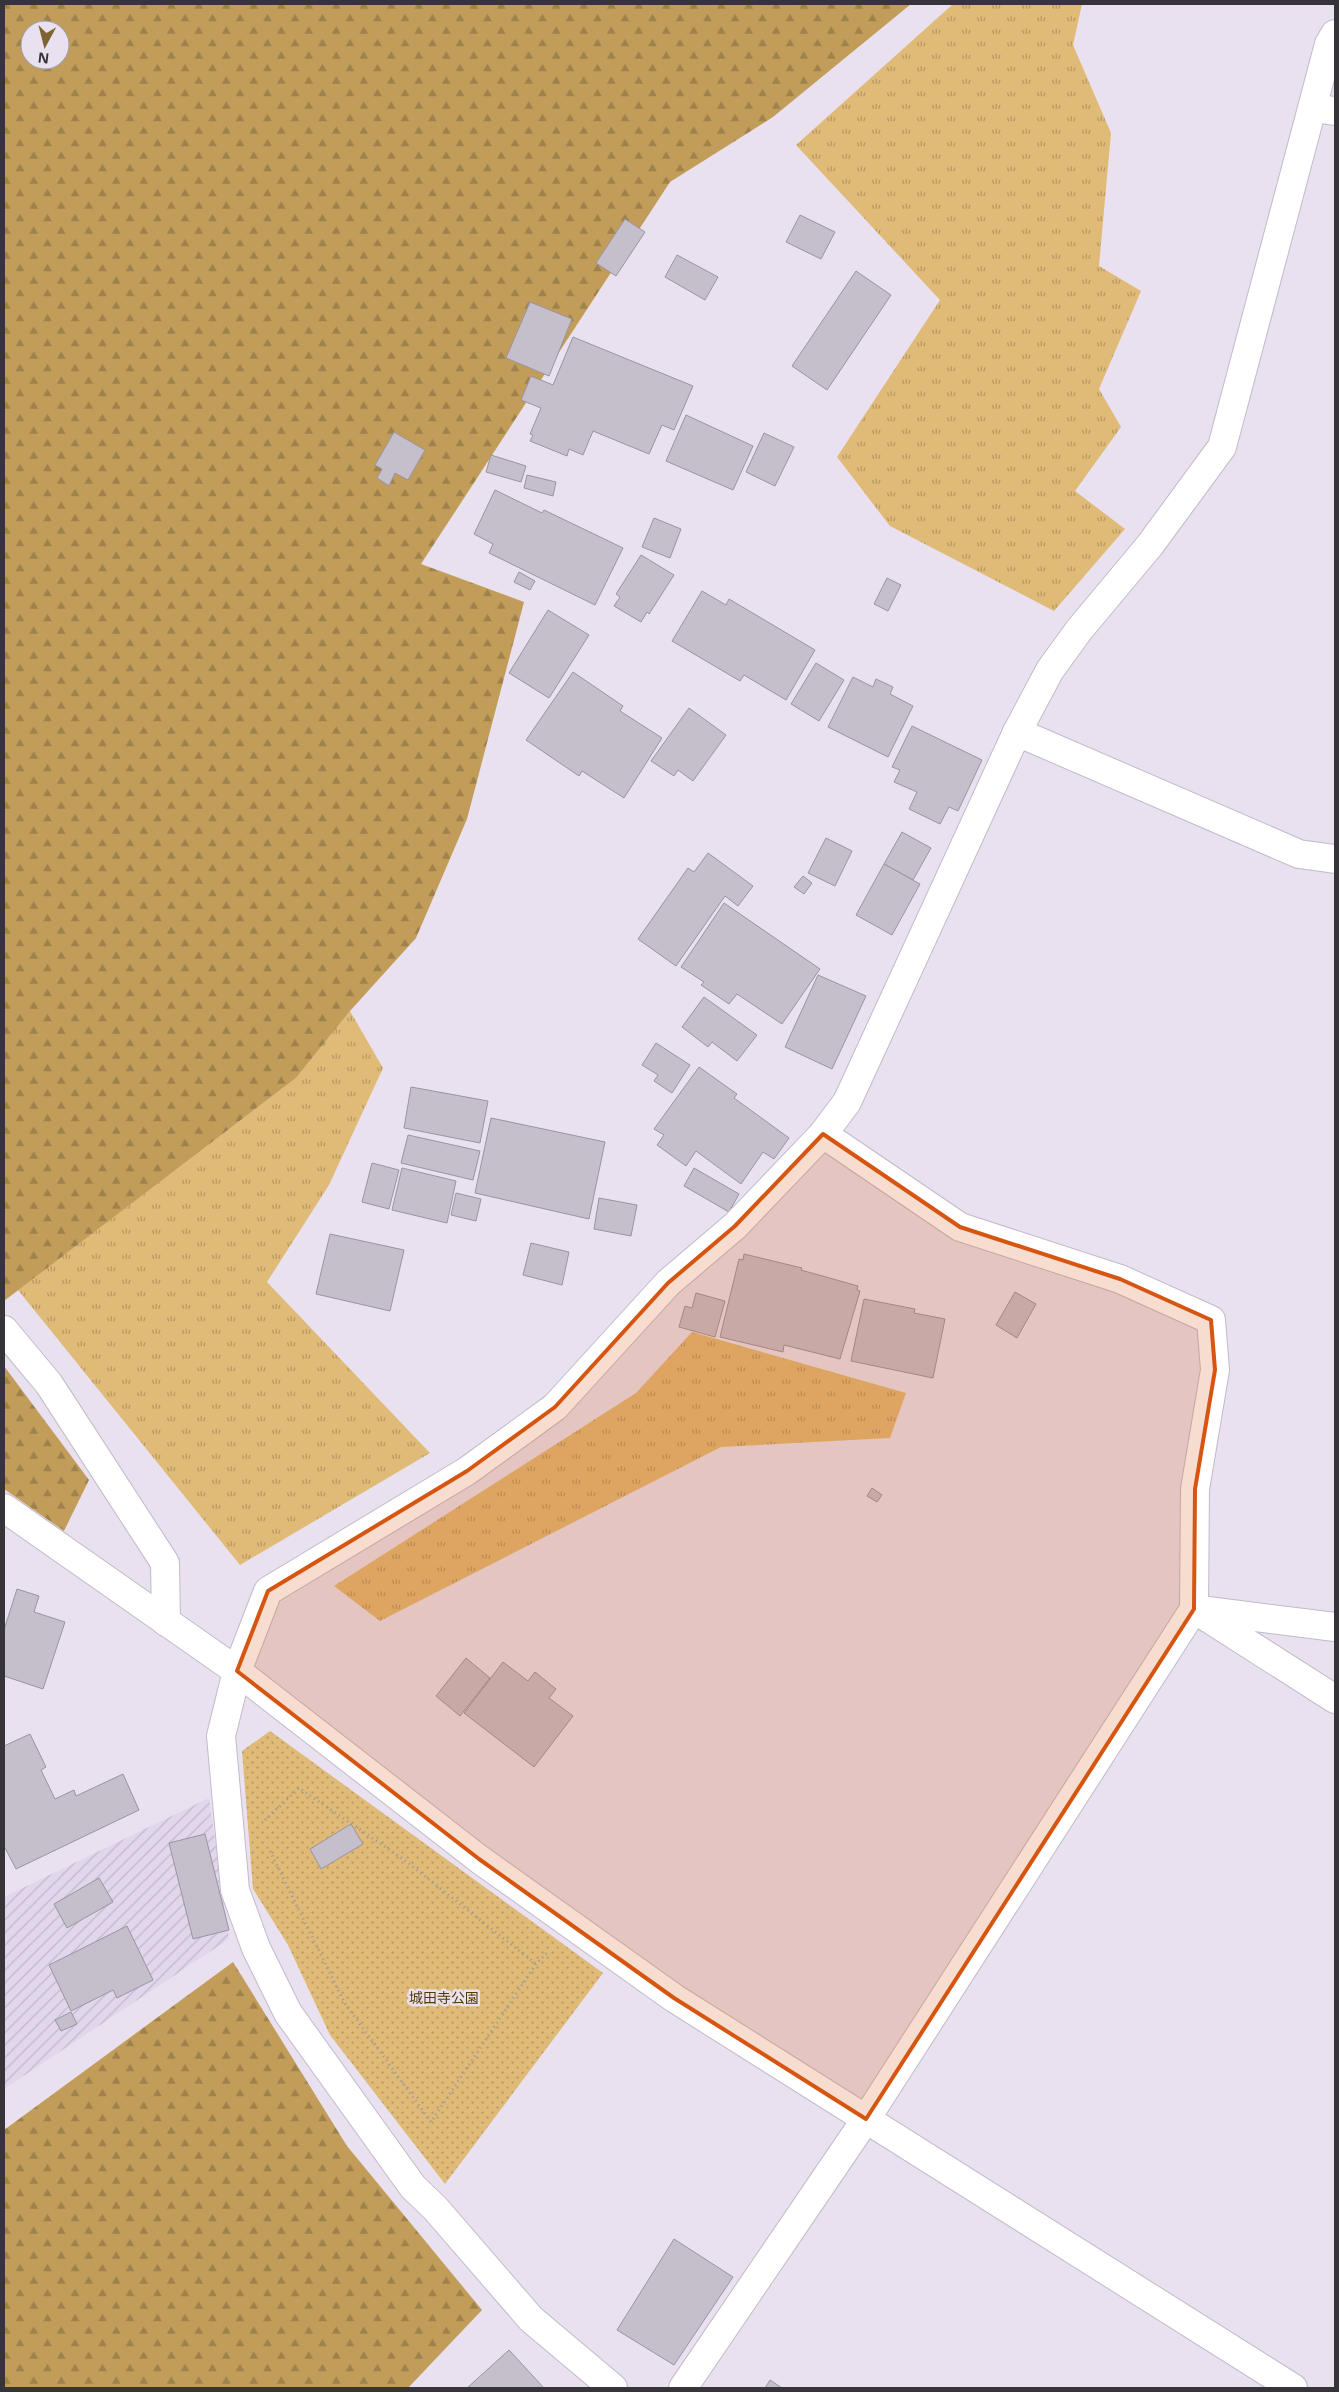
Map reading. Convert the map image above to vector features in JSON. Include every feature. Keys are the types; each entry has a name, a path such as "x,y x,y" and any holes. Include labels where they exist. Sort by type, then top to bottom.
{"street":[{"path":"613,2388 531,2319 435,2208 412,2187 288,2013 256,1948 235,1890 221,1736 237,1671 268,1591 467,1471 555,1407 668,1282 735,1226 823,1134 847,1102 1016,732 1050,670 1078,630 1150,544 1222,447 1324,109 1328,44 1335,34"},
{"path":"1016,732 1299,854 1335,859"},
{"path":"683,2388 866,2119 1194,1609 1195,1489 1215,1370 1211,1320 1120,1279 960,1227 823,1134"},
{"path":"4,1330 49,1384 165,1563 166,1622"},
{"path":"4,1508 237,1671 479,1859 674,1998 1293,2388"},
{"path":"1194,1609 1335,1627"},
{"path":"1194,1609 1335,1699"}],"path":[{"path":"258,1826 299,1788 403,1858 536,1964"},
{"path":"267,1844 344,2002 431,2122 536,1964 572,1926"}],"highlighted area":[{"path":"823,1134 960,1227 1120,1279 1211,1320 1215,1370 1195,1489 1194,1609 866,2119 674,1998 479,1859 237,1671 268,1591 467,1471 555,1407 668,1283 735,1226"}],"shaded area":[{"path":"209,1798 229,1939 4,2089 4,1897"}],"green space":[{"path":"4,4 911,4 773,117 670,182 421,564 524,602 467,819 416,938 350,1011 296,1078 4,1301"},
{"path":"953,4 1082,4 1073,45 1111,133 1099,266 1141,291 1099,389 1121,427 1075,491 1125,529 1054,611 890,526 837,457 940,300 796,145"},
{"path":"350,1011 383,1068 329,1185 267,1282 430,1453 240,1565 18,1290 296,1078"},
{"path":"692,1332 906,1393 890,1438 721,1447 380,1621 334,1586 636,1393"},
{"path":"4,1366 89,1480 64,1531 4,1489"},
{"name":"城田寺公園","path":"270,1731 603,1973 445,2184 330,2035 288,1945 253,1889 242,1751"},
{"path":"233,1962 347,2146 482,2310 408,2388 4,2388 4,2130"}],"building":[{"path":"800,215 835,232 821,259 786,242"},
{"path":"625,219 645,232 616,276 596,263"},
{"path":"677,255 718,277 705,300 665,277"},
{"path":"856,271 891,295 827,390 792,366"},
{"path":"530,302 572,319 549,376 506,358"},
{"path":"573,337 693,386 674,430 662,425 649,454 593,431 583,455 569,449 567,456 530,441 533,435 530,434 541,408 521,400 531,376 553,385"},
{"path":"686,415 753,446 733,490 666,461"},
{"path":"394,432 425,450 408,480 395,473 389,486 377,478 382,469 375,465"},
{"path":"764,433 794,447 775,486 746,472"},
{"path":"491,455 526,466 521,482 486,472"},
{"path":"527,475 556,482 553,496 524,488"},
{"path":"495,490 542,513 544,510 623,548 595,605 489,553 493,544 474,534"},
{"path":"654,518 681,529 670,558 642,547"},
{"path":"641,555 674,575 649,614 647,612 641,622 614,606 620,597 616,594"},
{"path":"519,572 535,581 530,590 514,582"},
{"path":"887,578 901,585 888,611 874,604"},
{"path":"702,591 726,605 729,599 815,650 786,700 744,675 740,681 672,641"},
{"path":"548,610 589,635 549,698 509,673"},
{"path":"816,663 844,680 819,721 791,704"},
{"path":"573,672 623,706 620,711 662,738 624,798 582,771 579,776 526,740"},
{"path":"853,677 873,687 876,679 893,687 890,694 913,706 888,757 828,727"},
{"path":"689,708 726,735 693,781 678,770 674,776 651,761"},
{"path":"912,726 982,760 958,811 949,807 940,824 909,809 917,792 894,782 900,770 892,767"},
{"path":"902,832 931,848 913,880 884,864"},
{"path":"826,838 852,851 835,886 808,873"},
{"path":"708,853 753,886 738,906 725,896 676,966 638,939 688,868 694,872"},
{"path":"884,864 920,884 892,935 856,915"},
{"path":"803,876 812,883 804,894 794,887"},
{"path":"724,903 820,969 782,1024 737,994 729,1004 701,985 704,982 681,967"},
{"path":"818,975 866,996 832,1069 785,1047"},
{"path":"704,997 757,1035 737,1061 712,1042 708,1047 682,1027"},
{"path":"656,1043 690,1065 672,1093 654,1081 658,1075 642,1065"},
{"path":"699,1067 737,1094 734,1098 789,1138 774,1159 763,1152 741,1184 696,1151 686,1166 657,1145 664,1135 654,1129"},
{"path":"411,1087 488,1101 480,1143 404,1128"},
{"path":"491,1118 605,1142 589,1219 475,1193"},
{"path":"408,1135 480,1151 473,1180 401,1163"},
{"path":"372,1163 399,1170 389,1209 362,1202"},
{"path":"402,1168 456,1181 447,1223 392,1210"},
{"path":"694,1168 739,1194 729,1212 684,1186"},
{"path":"456,1193 481,1199 476,1221 451,1215"},
{"path":"599,1198 637,1205 631,1236 594,1229"},
{"path":"330,1234 404,1250 390,1311 316,1294"},
{"path":"531,1243 569,1252 562,1285 523,1275"},
{"path":"744,1254 802,1268 801,1270 858,1286 857,1290 860,1291 840,1359 784,1345 783,1352 720,1337 739,1259 743,1260"},
{"path":"1015,1292 1036,1304 1017,1338 996,1325"},
{"path":"696,1293 725,1301 715,1337 679,1327 685,1306 692,1308"},
{"path":"864,1299 915,1309 914,1313 945,1319 933,1378 851,1361"},
{"path":"872,1488 882,1495 877,1502 867,1496"},
{"path":"17,1589 39,1596 34,1612 65,1622 43,1689 4,1676 4,1630"},
{"path":"466,1658 490,1678 460,1716 436,1696"},
{"path":"503,1662 528,1681 535,1672 556,1689 549,1698 573,1716 534,1767 464,1713"},
{"path":"30,1734 46,1767 41,1770 55,1799 74,1790 76,1796 123,1774 139,1810 16,1869 4,1846 4,1746"},
{"path":"351,1824 363,1844 321,1869 310,1849"},
{"path":"205,1834 229,1930 193,1939 169,1843"},
{"path":"99,1878 113,1902 67,1928 54,1904"},
{"path":"127,1926 153,1980 117,1998 113,1990 71,2011 49,1965"},
{"path":"71,2012 77,2024 61,2031 55,2020"},
{"path":"674,2239 733,2277 674,2365 617,2330"},
{"path":"509,2350 544,2388 467,2388"},
{"path":"770,2380 782,2388 765,2388"}]}
